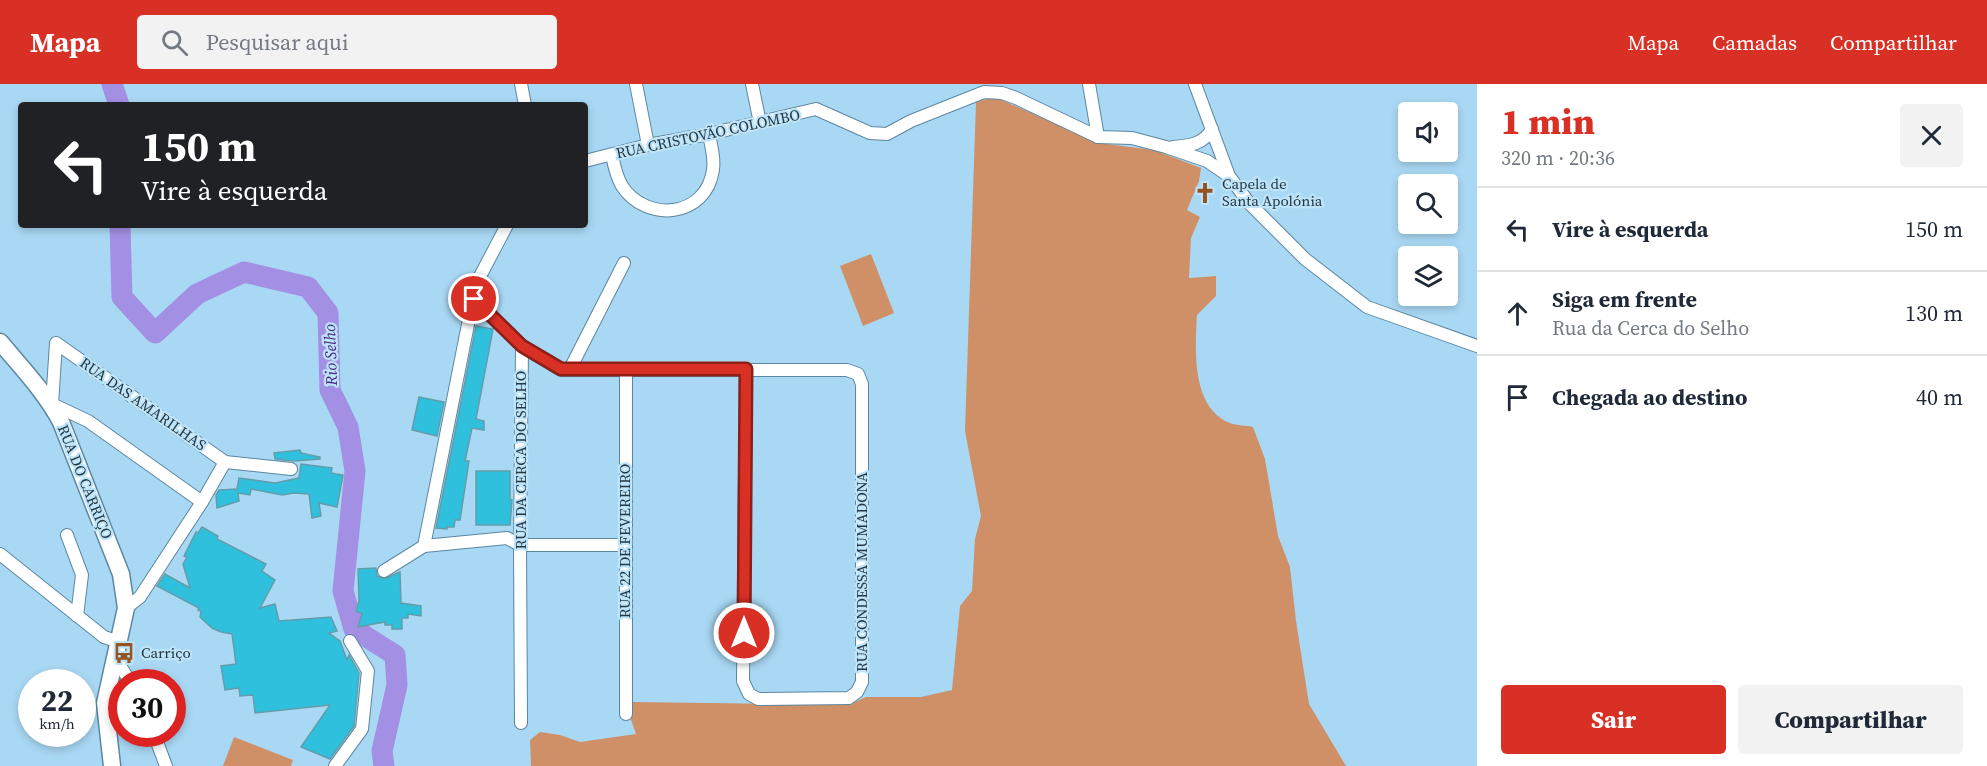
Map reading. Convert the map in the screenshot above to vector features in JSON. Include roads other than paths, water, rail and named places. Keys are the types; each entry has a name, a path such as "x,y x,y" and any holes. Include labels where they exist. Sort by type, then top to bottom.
{"street":[{"path":"521,84 524,102"},
{"path":"636,84 648,145"},
{"path":"752,84 760,123"},
{"path":"1089,84 1098,137"},
{"path":"1195,84 1229,176 1249,203 1293,248 1367,307 1477,346"},
{"name":"RUA CRISTOVÃO COLOMBO","path":"588,160 816,109 870,133 886,134 911,121 984,92 1002,93 1016,98 1098,137 1132,138 1201,154 1220,150"},
{"name":"RUA CRISTOVÃO COLOMBO","path":"1170,148 1200,142 1208,136 1212,129"},
{"path":"612,154 618,179 622,187 635,200 662,212 673,211 683,208 700,196 712,179 714,158 709,134"},
{"name":"RUA CRISTOVÃO COLOMBO","path":"1170,148 1207,161 1229,176"},
{"path":"424,546 476,284 505,228"},
{"path":"570,369 624,263"},
{"path":"474,299 522,346 561,369 746,369"},
{"path":"0,342 52,404"},
{"name":"RUA DAS AMARILHAS","path":"52,404 56,343 225,462 291,469"},
{"name":"RUA DA CERCA DO SELHO","path":"521,723 522,346"},
{"name":"RUA 22 DE FEVEREIRO","path":"626,369 626,714"},
{"name":"RUA CONDESSA MUMADONA","path":"746,369 848,370 858,374 862,384 862,682 857,692 849,698 758,699 749,693 743,681 746,369"},
{"name":"RUA DO CARRIÇO","path":"52,404 88,421 202,502"},
{"name":"RUA DO CARRIÇO","path":"52,404 62,422 121,574 126,608 105,703 112,766"},
{"path":"126,608 140,597 202,502 225,462"},
{"path":"67,535 82,575 76,616"},
{"path":"384,571 424,546 507,538 520,545 625,545"},
{"path":"0,554 104,637 117,649 125,669"},
{"path":"341,764 362,729 368,671 350,641"},
{"path":"159,747 166,766"}],"waterway":[{"name":"Rio Selho","path":"112,84 118,102"},
{"name":"Rio Selho","path":"120,228 122,297 155,333 197,294 244,272 308,287 328,313 330,390 348,427 355,471 343,591 354,629 395,655 397,685 382,751 384,766"}],"place":[{"name":"Capela de Santa Apolónia","path":"1205,193"},
{"name":"Carriço","path":"124,653"}]}
